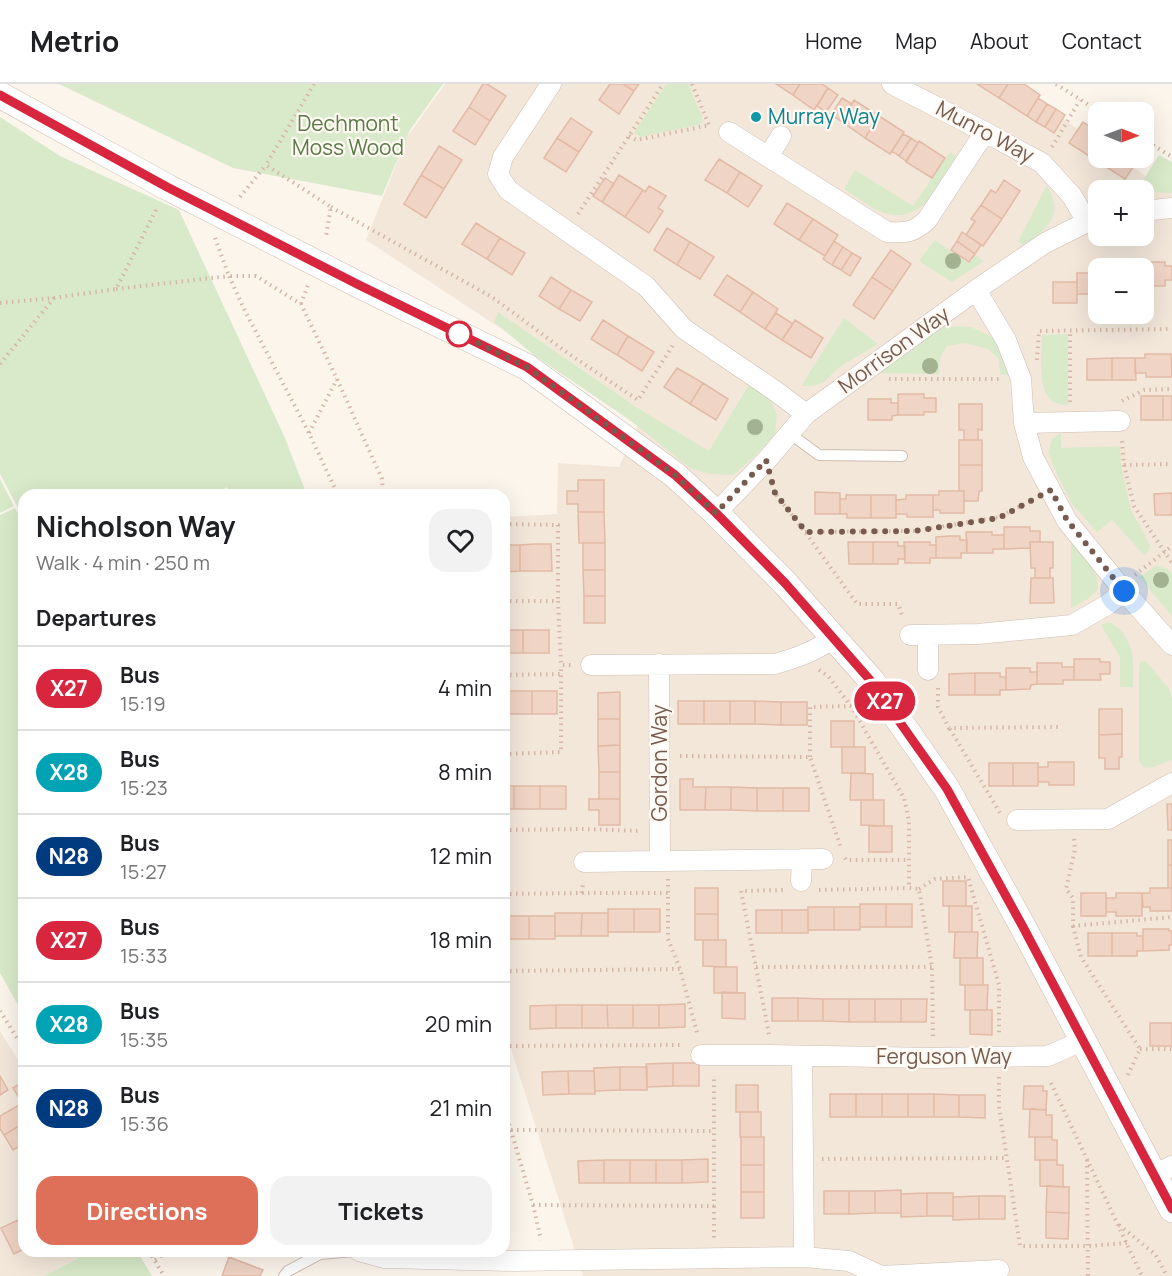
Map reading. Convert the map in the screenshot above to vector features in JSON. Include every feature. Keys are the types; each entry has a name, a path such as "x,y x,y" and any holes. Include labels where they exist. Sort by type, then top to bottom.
{"street":[{"path":"551,84 503,157 498,174 507,190 646,286 684,329 806,414"},
{"name":"Munro Way","path":"892,84 1042,163 1088,216"},
{"path":"0,95 167,187 527,367 675,475 716,513 785,583 870,680 947,789 1023,927 1082,1041 1163,1170 1172,1209"},
{"path":"729,132 887,232 906,233 917,230 927,220 985,132"},
{"path":"768,157 781,136"},
{"path":"1154,210 1172,208"},
{"name":"Morrison Way","path":"716,513 806,414 976,290 1045,243 1088,223"},
{"path":"976,290 1006,340 1021,379 1024,423 1033,457 1067,520 1121,588 1172,645"},
{"path":"1024,423 1120,421"},
{"path":"928,670 919,635 978,634 1072,625 1107,605 1121,588"},
{"path":"591,665 775,664 802,657 834,638"},
{"name":"Gordon Way","path":"659,664 660,831 664,861"},
{"path":"1017,820 1108,819 1172,783"},
{"path":"584,862 823,859"},
{"path":"802,860 802,887"},
{"name":"Ferguson Way","path":"705,1052 933,1058 1048,1056 1082,1041"},
{"path":"802,1056 804,1257"},
{"path":"381,1257 514,1265 546,1261 610,1268 714,1259 804,1257 849,1261 881,1276 999,1270"}],"lane":[{"path":"789,433 819,455 902,456"},
{"path":"284,1276 288,1271 314,1257"}],"path":[{"path":"225,216 266,165 314,84"},
{"path":"567,231 663,84"},
{"path":"692,84 709,125 723,135 729,132"},
{"path":"1056,84 1088,105"},
{"path":"1042,163 1080,100"},
{"path":"629,136 637,140 709,125"},
{"path":"1154,146 1172,157"},
{"path":"266,165 331,207 492,297 569,354 638,400 684,329"},
{"path":"116,289 167,187"},
{"path":"202,205 244,309 309,433 335,489"},
{"path":"326,236 331,207"},
{"path":"0,303 229,276 256,276 301,304 382,479 383,489"},
{"path":"301,304 311,276"},
{"path":"0,364 54,298"},
{"path":"1070,331 1070,422"},
{"path":"309,433 337,379"},
{"path":"1172,389 1144,390 1122,400 1120,421 1124,465 1134,506 1172,563"},
{"path":"766,460 775,493 857,604 898,604 919,635"},
{"path":"1124,465 1172,464"},
{"path":"806,532 915,531 999,518 1051,490"},
{"path":"510,524 558,525 561,665 561,752 510,754"},
{"path":"1121,588 1172,546"},
{"path":"510,601 558,601"},
{"path":"802,657 828,676 851,706 904,798 909,821 909,888"},
{"path":"561,665 591,665"},
{"path":"928,670 938,673 938,707 949,729 1004,820 1017,820"},
{"path":"510,675 561,674"},
{"path":"851,706 810,706 810,757 846,860 909,860"},
{"path":"949,729 1061,728"},
{"path":"660,755 810,757"},
{"path":"1074,819 1075,849 1066,889 1073,898 1073,926 1081,957 1140,1048 1172,1049"},
{"path":"582,893 584,829"},
{"path":"510,830 660,831"},
{"path":"664,861 668,893 668,939 680,969 705,1052 714,1131 714,1259"},
{"path":"769,1055 769,1031 741,891 802,887 919,889 935,879 968,877 999,986 999,1107 1020,1246 1088,1246 1127,1243"},
{"path":"919,889 932,967 933,1058"},
{"path":"510,894 668,893"},
{"path":"1073,926 1172,917"},
{"path":"756,967 932,967"},
{"path":"510,971 680,969"},
{"path":"0,1011 18,1040"},
{"path":"510,1046 705,1052"},
{"path":"1051,1083 1142,1276"},
{"path":"510,1127 533,1205 546,1261"},
{"path":"511,1130 714,1131"},
{"path":"803,1159 1006,1158"},
{"path":"1087,1158 1088,1276"},
{"path":"533,1205 714,1206"},
{"path":"1119,1225 1155,1254 1167,1276"},
{"path":"153,1257 164,1276"},
{"path":"155,1260 159,1257"}],"shaded area":[{"path":"445,84 1013,84 1088,136 1088,168 1134,168 1151,180 1088,180 1088,246 1154,246 1154,182 1172,194 1172,1276 583,1276 510,1046 510,517 557,514 558,463 619,467 640,420 366,240 407,137"},
{"path":"0,1031 18,1060 18,1257 80,1257 44,1276 0,1276"}],"green space":[{"name":"Dechmont Moss Wood","path":"59,84 443,84 410,130 382,196 233,168"},
{"path":"666,84 688,84 703,119 701,124 641,137 634,133"},
{"path":"0,117 60,156 179,210 285,438 305,489 228,489 227,487 224,489 18,489 18,508 0,474"},
{"path":"950,152 957,156 937,189 920,207 910,213 898,215 884,213 844,189 855,170 913,206"},
{"path":"1159,155 1172,162 1172,193 1154,192 1154,180 1143,180 1151,168 1154,168 1154,163"},
{"path":"1047,185 1053,199 1054,214 1047,227 1024,246 1018,241"},
{"path":"935,240 969,264 975,255 984,261 952,282 919,261"},
{"path":"498,312 636,407 709,451 750,383 769,397 777,414 775,434 752,459 733,475 709,474 690,468 631,421 534,355 494,322"},
{"path":"844,318 878,344 838,368 824,382 813,386 801,386"},
{"path":"945,326 971,327 994,338 1010,371 1007,375 1000,374 999,359 988,349 965,343 947,346 940,358 939,374 874,373"},
{"path":"1068,334 1068,405 1056,403 1048,397 1042,381 1041,361 1042,335"},
{"path":"1061,433 1061,448 1120,446 1121,466 1131,510 1150,545 1149,551 1144,555 1112,520 1097,532 1072,504 1054,468 1049,452 1052,439"},
{"path":"0,479 14,506 0,513"},
{"path":"15,508 18,513 18,1005 0,973 0,515"},
{"path":"1071,543 1093,569 1098,589 1088,599 1071,608"},
{"path":"1156,566 1168,569 1172,574 1172,616 1139,577"},
{"path":"1108,622 1118,628 1129,644 1133,662 1133,687 1120,687 1120,657 1101,625"},
{"path":"1141,661 1146,661 1169,689 1172,698 1172,760 1151,768 1143,767 1139,761 1139,666"},
{"path":"80,1257 141,1257 152,1276 44,1276"}],"building":[{"path":"483,84 487,84 506,96 490,121 469,107"},
{"path":"610,84 623,84 634,91 619,114 599,100"},
{"path":"623,84 639,84 634,91"},
{"path":"776,84 800,84 793,95"},
{"path":"800,84 822,84 828,88 814,110 793,95"},
{"path":"977,84 1008,84 999,98"},
{"path":"1008,84 1024,84 1040,95 1027,116 999,98"},
{"path":"828,88 838,95 826,112 817,106"},
{"path":"842,98 852,104 841,121 831,115"},
{"path":"1038,98 1047,104 1036,122 1027,116"},
{"path":"854,100 879,116 865,138 841,121"},
{"path":"1047,104 1056,109 1045,127 1036,122"},
{"path":"469,107 490,121 475,145 453,131"},
{"path":"1056,109 1065,115 1054,133 1045,127"},
{"path":"879,116 904,132 890,154 865,138"},
{"path":"571,118 592,132 579,152 557,138"},
{"path":"1083,122 1088,125 1088,155 1069,143"},
{"path":"903,134 911,138 899,156 892,151"},
{"path":"557,138 579,152 566,172 544,158"},
{"path":"911,138 918,143 906,161 899,156"},
{"path":"919,141 945,158 932,178 906,162"},
{"path":"439,146 462,160 444,189 421,175"},
{"path":"719,159 740,172 727,193 705,180"},
{"path":"1108,168 1132,168 1125,179"},
{"path":"740,172 762,186 748,207 727,193"},
{"path":"421,175 444,189 426,218 404,204"},
{"path":"619,175 643,190 625,217 602,202"},
{"path":"605,178 614,184 602,202 593,196"},
{"path":"1004,180 1020,191 1002,219 981,205 991,190 996,193"},
{"path":"649,186 666,196 658,208 663,211 649,233 625,217 643,190 645,192"},
{"path":"787,203 813,219 799,240 774,224"},
{"path":"981,205 1002,219 983,246 966,235 975,221 971,219"},
{"path":"813,219 838,235 825,256 799,240"},
{"path":"476,223 500,238 487,259 462,244"},
{"path":"667,228 690,242 677,265 654,250"},
{"path":"962,232 981,245 975,254 957,241"},
{"path":"500,238 525,253 512,275 487,259"},
{"path":"834,241 843,247 832,265 823,259"},
{"path":"957,241 975,254 969,262 951,250"},
{"path":"690,242 714,257 700,279 677,265"},
{"path":"843,247 852,253 841,270 832,265"},
{"path":"891,250 911,264 893,291 872,277"},
{"path":"852,253 861,258 850,276 841,270"},
{"path":"1154,262 1165,262 1165,266 1172,266 1172,280 1165,280 1165,286 1154,286"},
{"path":"1077,273 1088,273 1088,294 1077,294"},
{"path":"727,275 753,292 740,312 714,295"},
{"path":"551,277 571,290 559,309 539,296"},
{"path":"872,277 893,291 874,319 853,305"},
{"path":"1053,282 1077,282 1077,303 1053,303"},
{"path":"571,290 592,302 580,321 559,309"},
{"path":"753,292 778,309 765,329 740,312"},
{"path":"776,313 793,324 782,340 765,329"},
{"path":"603,320 628,336 617,355 591,339"},
{"path":"795,320 823,338 811,358 782,340"},
{"path":"628,336 654,352 642,371 617,355"},
{"path":"1145,354 1171,354 1172,377 1146,377 1146,373 1135,373 1135,358 1145,358"},
{"path":"1112,358 1112,380 1087,380 1087,359"},
{"path":"1112,358 1135,358 1136,380 1112,380"},
{"path":"677,368 703,383 690,404 664,387"},
{"path":"703,383 728,399 716,420 690,404"},
{"path":"898,394 924,394 924,398 936,398 936,412 924,412 924,415 898,415"},
{"path":"1141,396 1163,396 1163,420 1141,420"},
{"path":"1163,396 1172,396 1172,420 1163,420"},
{"path":"868,399 891,399 891,403 898,403 898,415 892,416 892,420 868,420"},
{"path":"959,404 982,404 982,430 978,429 978,440 964,440 964,430 959,430"},
{"path":"959,440 982,440 982,465 959,465"},
{"path":"959,465 982,465 982,491 979,491 978,501 964,501 964,491 959,491"},
{"path":"578,480 604,480 604,512 578,512 578,504 567,504 567,491 578,491"},
{"path":"939,491 964,491 964,513 940,513 940,510 933,510 933,495 939,495"},
{"path":"815,492 840,493 840,514 815,514"},
{"path":"1172,493 1172,515 1155,515 1154,494"},
{"path":"846,495 871,495 871,518 847,518 847,514 840,514 840,499 846,499"},
{"path":"871,495 896,495 896,518 871,518"},
{"path":"906,495 933,495 933,517 907,517 907,514 896,514 896,500 906,499"},
{"path":"578,512 604,512 605,543 579,543"},
{"path":"1004,527 1030,527 1030,531 1040,531 1040,542 1030,542 1030,548 1004,549"},
{"path":"966,532 992,532 992,535 1004,535 1004,549 993,549 993,553 967,553"},
{"path":"960,536 960,540 967,540 967,553 961,553 961,558 936,558 936,537"},
{"path":"848,542 873,542 873,564 849,564"},
{"path":"873,542 898,542 898,546 905,546 905,559 898,559 898,564 873,564"},
{"path":"904,542 930,542 930,545 936,545 936,558 930,558 930,563 905,563"},
{"path":"1030,542 1053,542 1053,568 1050,568 1050,578 1035,578 1035,568 1031,568"},
{"path":"583,543 605,543 605,570 583,570"},
{"path":"551,544 552,571 520,571 520,545"},
{"path":"510,545 520,545 520,571 510,572"},
{"path":"583,570 605,570 605,596 584,596"},
{"path":"1031,578 1053,578 1054,603 1030,603"},
{"path":"584,596 605,596 605,623 584,623"},
{"path":"510,630 523,630 523,653 510,653"},
{"path":"523,630 549,630 549,653 523,653"},
{"path":"1074,659 1100,659 1100,662 1110,662 1110,674 1100,674 1101,680 1074,680"},
{"path":"1037,663 1062,663 1062,667 1074,667 1074,680 1063,680 1063,684 1037,684"},
{"path":"1006,668 1030,668 1030,672 1037,672 1037,684 1031,685 1030,689 1006,690"},
{"path":"975,673 975,695 949,695 949,674"},
{"path":"975,673 1000,673 1000,677 1006,677 1006,690 1000,690 1000,695 975,695"},
{"path":"510,691 532,691 532,714 510,714"},
{"path":"532,691 557,691 557,714 532,714"},
{"path":"620,692 620,719 598,719 598,693"},
{"path":"678,701 704,701 704,724 678,724"},
{"path":"704,701 730,701 730,724 704,724"},
{"path":"730,701 755,701 755,724 730,724"},
{"path":"755,701 781,702 781,725 755,724"},
{"path":"781,702 807,702 807,725 781,725"},
{"path":"1099,709 1122,709 1122,734 1099,735"},
{"path":"598,719 620,719 620,745 598,746"},
{"path":"831,721 854,721 854,747 831,747"},
{"path":"1122,734 1122,757 1119,757 1119,769 1105,769 1105,758 1099,758 1099,735"},
{"path":"620,745 620,772 599,772 598,746"},
{"path":"842,747 865,747 865,773 842,773"},
{"path":"1048,762 1074,762 1074,785 1049,785 1049,782 1038,782 1038,767 1048,767"},
{"path":"989,763 1013,763 1013,786 989,786"},
{"path":"1013,763 1038,763 1038,786 1013,786"},
{"path":"599,772 620,772 620,799 599,799"},
{"path":"851,773 873,774 873,800 850,800"},
{"path":"680,779 693,779 693,787 706,787 705,810 680,810"},
{"path":"510,786 514,786 514,809 510,809"},
{"path":"514,786 540,786 540,809 514,809"},
{"path":"540,786 566,786 566,809 540,809"},
{"path":"706,787 731,787 731,810 705,810"},
{"path":"731,787 757,788 757,811 731,810"},
{"path":"757,788 783,788 783,811 757,811"},
{"path":"783,788 809,788 809,811 783,811"},
{"path":"589,799 620,799 620,825 599,825 599,810 589,810"},
{"path":"861,800 884,800 884,826 861,825"},
{"path":"1167,804 1172,804 1172,830 1168,830"},
{"path":"869,826 892,826 892,852 869,852"},
{"path":"1168,840 1172,840 1172,865 1168,865"},
{"path":"1168,865 1172,865 1172,888 1168,888"},
{"path":"943,881 966,881 966,906 943,906"},
{"path":"695,888 718,888 718,914 695,914"},
{"path":"1150,888 1172,888 1172,911 1150,911 1150,907 1143,907 1142,893 1150,893"},
{"path":"1081,893 1106,893 1106,916 1081,916"},
{"path":"1116,893 1142,893 1142,916 1116,916 1116,912 1106,912 1106,898 1116,898"},
{"path":"860,904 886,904 886,927 860,927"},
{"path":"886,904 912,904 912,927 886,927"},
{"path":"949,906 972,906 972,932 949,932"},
{"path":"808,907 834,907 834,930 808,930"},
{"path":"834,907 860,907 860,930 834,930"},
{"path":"608,909 634,909 634,932 608,932"},
{"path":"634,909 660,909 660,932 634,932"},
{"path":"756,910 782,910 782,933 756,933"},
{"path":"782,910 808,910 808,933 782,933"},
{"path":"555,913 582,913 581,936 555,936"},
{"path":"582,913 608,913 608,936 581,936"},
{"path":"695,914 718,914 718,940 695,940"},
{"path":"510,916 529,916 529,939 510,939"},
{"path":"529,916 555,916 555,939 529,939"},
{"path":"1143,929 1172,931 1172,945 1169,945 1169,950 1143,951"},
{"path":"955,932 978,932 977,958 954,958"},
{"path":"1088,933 1112,933 1112,956 1088,956"},
{"path":"1112,933 1137,933 1137,936 1143,936 1143,951 1137,951 1137,956 1112,956"},
{"path":"703,940 726,940 726,967 703,966"},
{"path":"960,958 983,958 983,985 960,985"},
{"path":"714,967 737,967 737,993 714,993"},
{"path":"965,985 988,985 987,1010 965,1010"},
{"path":"722,992 745,993 745,1019 722,1018"},
{"path":"772,998 798,998 798,1021 772,1021"},
{"path":"798,998 823,999 823,1021 798,1021"},
{"path":"823,999 849,999 849,1022 823,1021"},
{"path":"849,999 875,999 875,1022 849,1022"},
{"path":"875,999 901,999 901,1022 875,1022"},
{"path":"901,999 927,999 926,1022 901,1022"},
{"path":"685,1004 685,1027 659,1028 659,1005"},
{"path":"556,1005 582,1005 582,1028 556,1028"},
{"path":"556,1005 556,1028 530,1029 530,1006"},
{"path":"582,1005 607,1005 608,1028 582,1028"},
{"path":"607,1005 633,1005 633,1028 608,1028"},
{"path":"633,1005 659,1005 659,1028 633,1028"},
{"path":"970,1010 992,1010 992,1035 970,1034"},
{"path":"1150,1023 1172,1023 1172,1046 1150,1046"},
{"path":"673,1063 699,1063 699,1086 673,1086"},
{"path":"673,1063 673,1086 647,1087 646,1064"},
{"path":"620,1067 647,1067 647,1090 620,1090"},
{"path":"620,1067 620,1090 595,1091 594,1068"},
{"path":"568,1071 594,1071 595,1094 569,1094"},
{"path":"568,1071 569,1094 543,1095 542,1072"},
{"path":"0,1076 8,1090 0,1095"},
{"path":"18,1085 18,1096 13,1088"},
{"path":"736,1085 758,1085 758,1112 736,1112"},
{"path":"1024,1086 1043,1086 1043,1091 1047,1091 1046,1110 1023,1109"},
{"path":"830,1094 856,1094 856,1117 830,1117"},
{"path":"856,1094 882,1094 882,1117 856,1117"},
{"path":"882,1094 908,1094 908,1117 882,1117"},
{"path":"908,1094 934,1094 934,1117 908,1117"},
{"path":"934,1094 959,1095 959,1117 934,1117"},
{"path":"959,1095 985,1095 985,1118 959,1117"},
{"path":"18,1106 18,1127 4,1135 0,1129 0,1116"},
{"path":"1030,1109 1046,1110 1046,1115 1052,1115 1052,1137 1029,1137"},
{"path":"740,1112 761,1112 761,1137 740,1137"},
{"path":"18,1127 18,1147 13,1150 4,1135"},
{"path":"741,1137 764,1137 764,1165 741,1165"},
{"path":"1035,1137 1052,1137 1052,1140 1057,1140 1057,1160 1035,1160"},
{"path":"708,1159 708,1182 682,1183 682,1160"},
{"path":"604,1160 604,1183 579,1183 578,1161"},
{"path":"604,1160 630,1160 630,1183 604,1183"},
{"path":"630,1160 656,1160 656,1183 630,1183"},
{"path":"656,1160 682,1160 682,1183 656,1183"},
{"path":"1040,1160 1057,1160 1057,1165 1063,1165 1063,1187 1040,1186"},
{"path":"741,1165 764,1165 764,1192 741,1192"},
{"path":"1047,1186 1069,1187 1069,1213 1046,1212"},
{"path":"901,1190 901,1213 875,1213 875,1191"},
{"path":"824,1191 849,1191 849,1214 824,1214"},
{"path":"849,1191 875,1191 875,1213 849,1214"},
{"path":"741,1192 764,1192 764,1218 741,1218"},
{"path":"927,1193 953,1193 953,1216 927,1216"},
{"path":"927,1193 927,1216 901,1217 901,1194"},
{"path":"979,1196 1005,1196 1005,1219 979,1219"},
{"path":"979,1196 979,1219 953,1220 953,1197"},
{"path":"1046,1212 1069,1213 1068,1239 1046,1238"},
{"path":"18,1220 18,1252 14,1254 1,1228"},
{"path":"229,1257 263,1270 260,1276 222,1276"}],"bus line":[{"name":"X27","path":"0,95 167,187 527,367 675,475 716,513 785,583 870,680 947,789 1023,927 1172,1209"}],"place":[{"name":"Murray Way","path":"756,117"}],"route":[{"path":"459,334 527,367 675,475 716,513 766,460 775,493 806,532 915,531 999,518 1051,490 1067,520 1124,591"}]}
